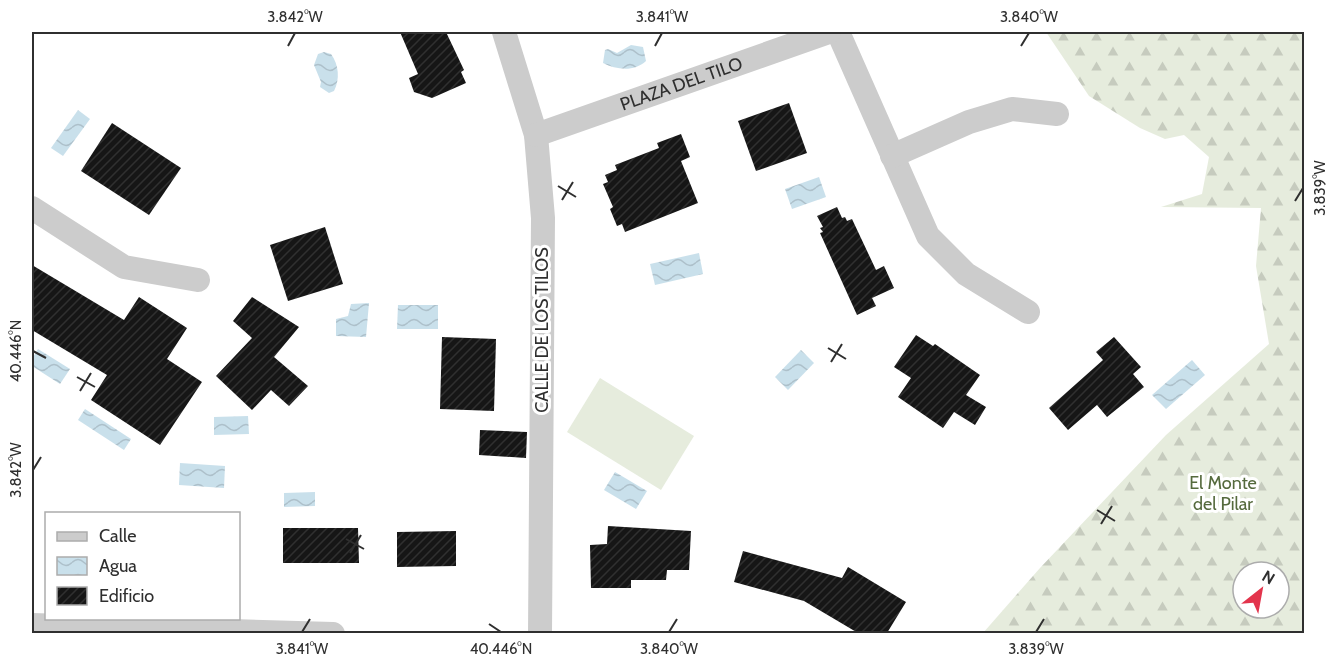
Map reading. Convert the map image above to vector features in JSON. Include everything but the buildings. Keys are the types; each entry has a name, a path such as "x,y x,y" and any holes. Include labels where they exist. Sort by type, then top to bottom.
{"street":[{"name":"CALLE DE LOS TILOS","path":"504,32 536,135 543,229 540,633"},
{"name":"PLAZA DEL TILO","path":"536,135 829,32"},
{"path":"838,32 928,236 966,274 1028,312"},
{"path":"892,156 969,122 1012,109 1057,114"},
{"path":"32,208 124,267 198,280"},
{"path":"32,626 333,633"}],"green space":[{"name":"El Monte del Pilar","path":"1046,32 1304,32 1304,633 983,633 1040,568 1166,435 1269,344 1256,266 1261,208 1161,207 1202,194 1209,157 1184,135 1165,139 1140,128 1089,96"},
{"path":"600,378 694,436 661,490 567,432"}],"water":[{"path":"631,45 643,47 646,61 641,65 625,69 603,63 605,50 617,53"},
{"path":"324,52 331,54 338,72 334,91 329,93 320,87 321,82 314,65 318,54"},
{"path":"78,110 90,119 63,156 51,148"},
{"path":"819,177 826,197 792,209 785,189"},
{"path":"699,253 703,274 655,285 650,264"},
{"path":"369,303 366,337 336,336 336,319 348,316 351,304"},
{"path":"398,305 438,305 438,329 397,329"},
{"path":"38,349 70,369 60,384 32,366 32,359"},
{"path":"801,350 814,363 788,390 775,377"},
{"path":"1192,360 1205,375 1166,409 1152,395"},
{"path":"85,409 131,439 124,450 78,420"},
{"path":"248,416 249,434 214,435 214,417"},
{"path":"180,463 225,466 224,488 179,485"},
{"path":"615,472 647,491 636,509 604,490"},
{"path":"315,492 315,506 284,507 284,493"}]}
